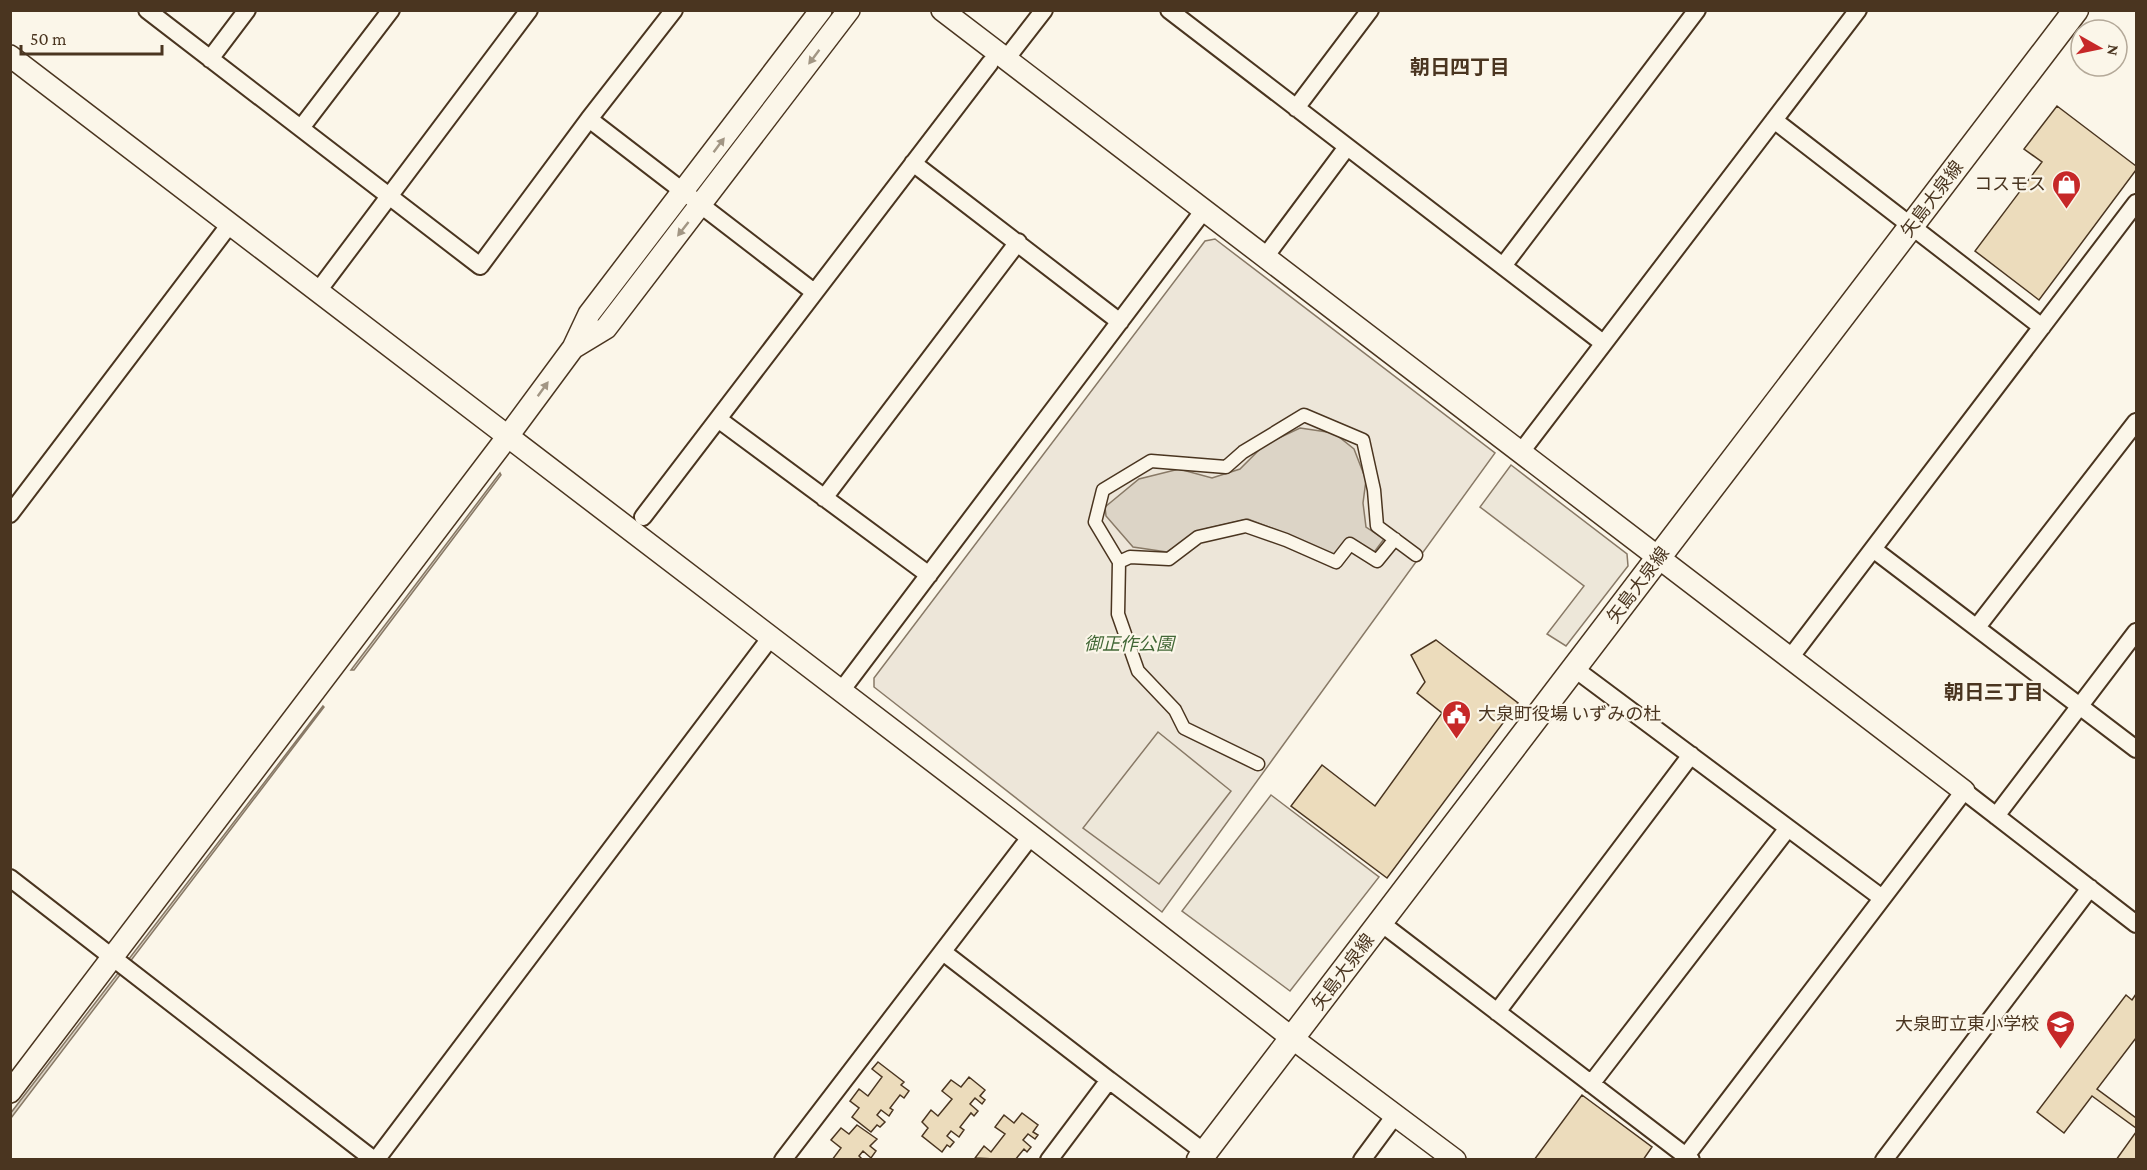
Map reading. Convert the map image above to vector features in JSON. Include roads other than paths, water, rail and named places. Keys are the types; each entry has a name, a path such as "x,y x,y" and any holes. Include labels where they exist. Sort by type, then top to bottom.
{"main road":[{"name":"矢島大泉線","path":"1202,1156 2076,10"}],"street":[{"path":"147,10 480,266 589,119 674,10"},
{"path":"210,59 247,10"},
{"path":"301,128 391,10"},
{"path":"318,291 529,10"},
{"path":"10,1092 508,436 573,348 589,314 821,10"},
{"path":"573,348 606,328 849,10"},
{"path":"942,10 998,61 1204,210 2136,924"},
{"path":"643,517 913,163 1044,10"},
{"path":"1169,10 1604,343"},
{"path":"1296,108 1370,10"},
{"path":"1503,266 1697,10"},
{"path":"1521,452 1858,10"},
{"path":"10,56 842,691 1292,1038 1455,1160"},
{"path":"589,119 814,292"},
{"path":"1774,120 2042,327"},
{"path":"1265,257 1347,147"},
{"path":"913,163 1120,322"},
{"path":"1790,658 2136,203"},
{"path":"842,691 1204,210"},
{"path":"10,514 230,224"},
{"path":"824,498 1018,242"},
{"path":"1258,764 1184,728 1174,710 1137,670 1118,614 1119,562 1095,522 1104,490 1151,461 1226,467 1243,452 1304,415 1363,440 1374,490 1377,526 1416,555"},
{"path":"718,419 929,575"},
{"path":"1977,627 2136,422"},
{"path":"1119,562 1130,557 1169,559 1198,537 1246,526 1286,540 1336,562 1350,544 1377,561 1395,539"},
{"path":"1874,549 2136,749"},
{"path":"1996,816 2136,632"},
{"path":"10,878 375,1160 771,637"},
{"path":"1575,669 1882,898"},
{"path":"1497,1012 1690,755"},
{"path":"1381,923 1688,1158 1964,791"},
{"path":"1591,1084 1788,828"},
{"path":"783,1160 1031,836"},
{"path":"1884,1160 2090,888"},
{"path":"943,952 1109,1080 1202,1156"},
{"path":"1048,1160 1109,1080"},
{"path":"1362,1160 1396,1114"}],"place":[{"name":"コスモス","path":"2067,210"},
{"name":"大泉町役場 いずみの杜","path":"1457,740"},
{"name":"大泉町立東小学校","path":"2060,1050"}],"district":[{"name":"朝日四丁目","path":"1460,67"},
{"name":"朝日三丁目","path":"1994,692"}],"park label":[{"name":"御正作公園","path":"1129,644"}]}
